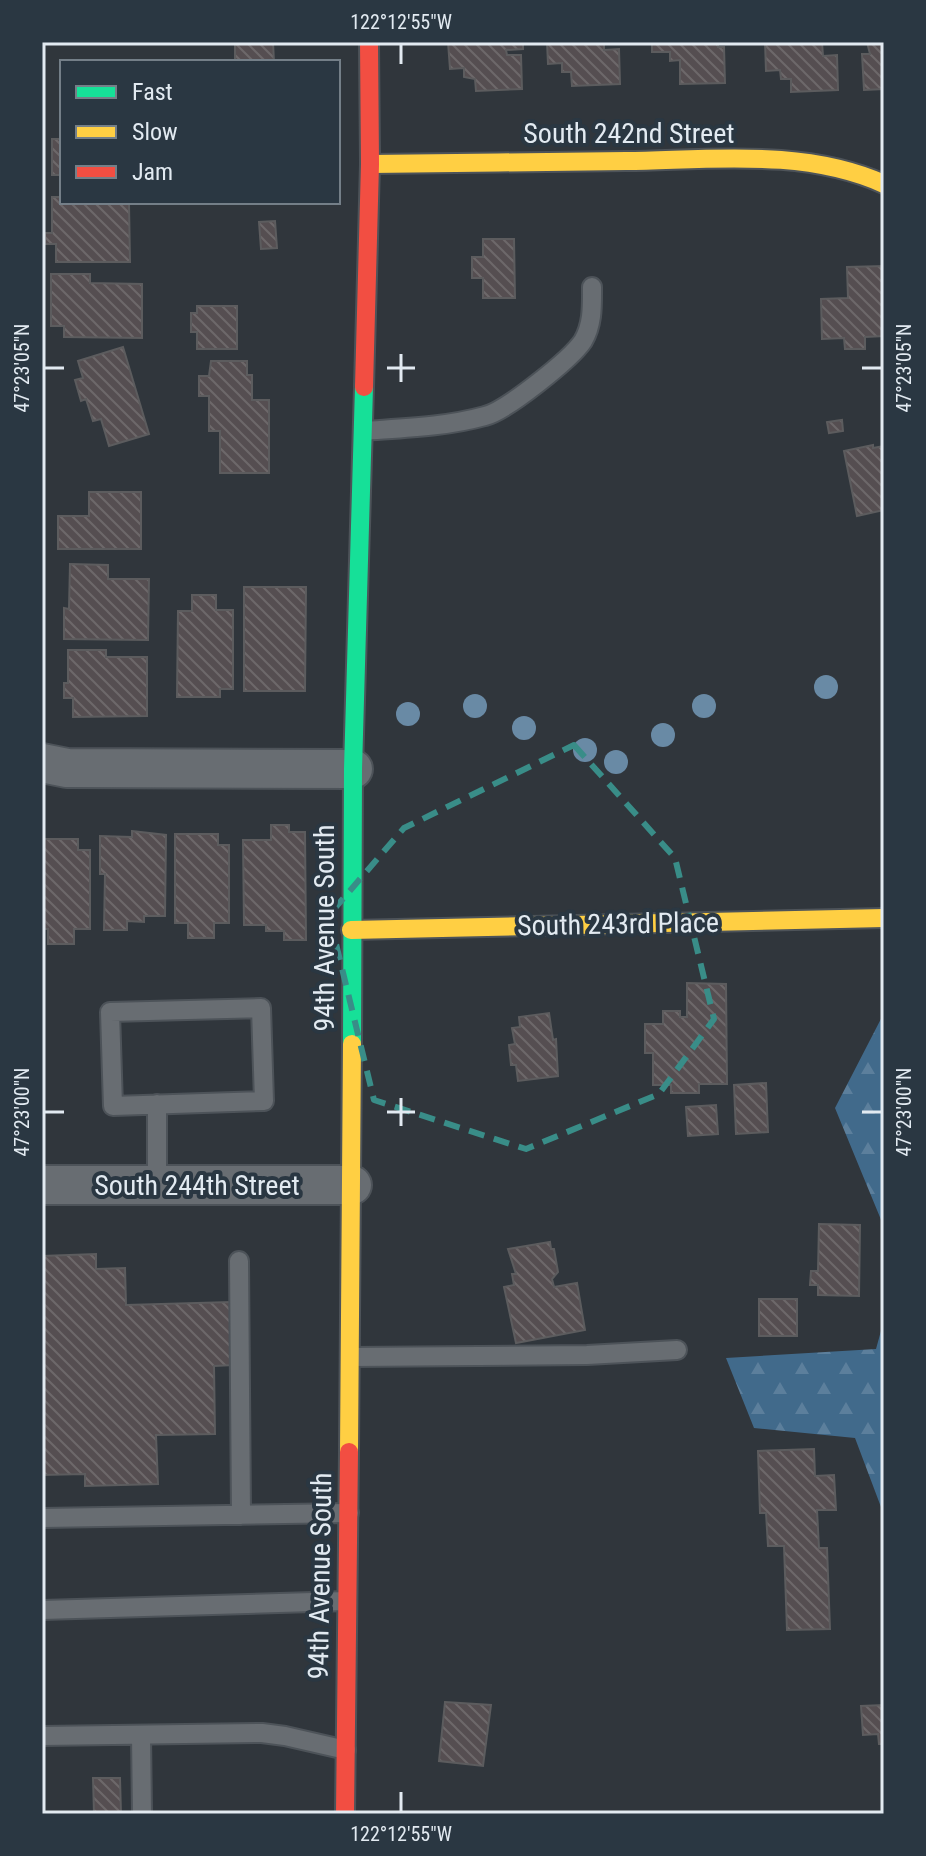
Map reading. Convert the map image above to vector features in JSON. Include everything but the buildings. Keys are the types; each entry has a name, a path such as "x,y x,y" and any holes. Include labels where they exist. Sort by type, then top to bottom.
{"street":[{"name":"94th Avenue South","path":"345,1814 351,1357 353,769 370,164 369,42"},
{"name":"South 242nd Street","path":"370,164 763,160 839,166 867,173 884,184"},
{"path":"42,763 67,768 353,769"},
{"name":"South 243rd Place","path":"351,930 884,918"},
{"name":"South 244th Street","path":"42,1185 352,1185"}],"lane":[{"path":"363,431 439,425 490,415 539,382 583,341 593,313 592,287"},
{"path":"261,1008 264,1101 157,1104 113,1106 110,1012 261,1008"},
{"path":"157,1104 157,1185"},
{"path":"239,1261 241,1515"},
{"path":"351,1357 587,1355 677,1350"},
{"path":"42,1518 349,1513"},
{"path":"42,1610 348,1601"},
{"path":"42,1736 262,1733 346,1750"},
{"path":"141,1735 142,1814"}],"highlighted area":[{"path":"574,745 675,858 714,1019 659,1094 526,1149 374,1100 329,915 404,828"}],"green space":[{"path":"884,1013 884,1227 835,1108"},
{"path":"884,1320 884,1515 855,1438 754,1428 726,1358 876,1349"}],"traffic: fast":[{"path":"352,1044 353,769 364,387"}],"traffic: slow":[{"path":"370,164 757,159 822,165 884,184"},
{"path":"351,930 884,918"},
{"path":"349,1452 352,1044"}],"traffic: jam":[{"path":"364,387 370,164 369,42"},
{"path":"345,1814 349,1452"}]}
